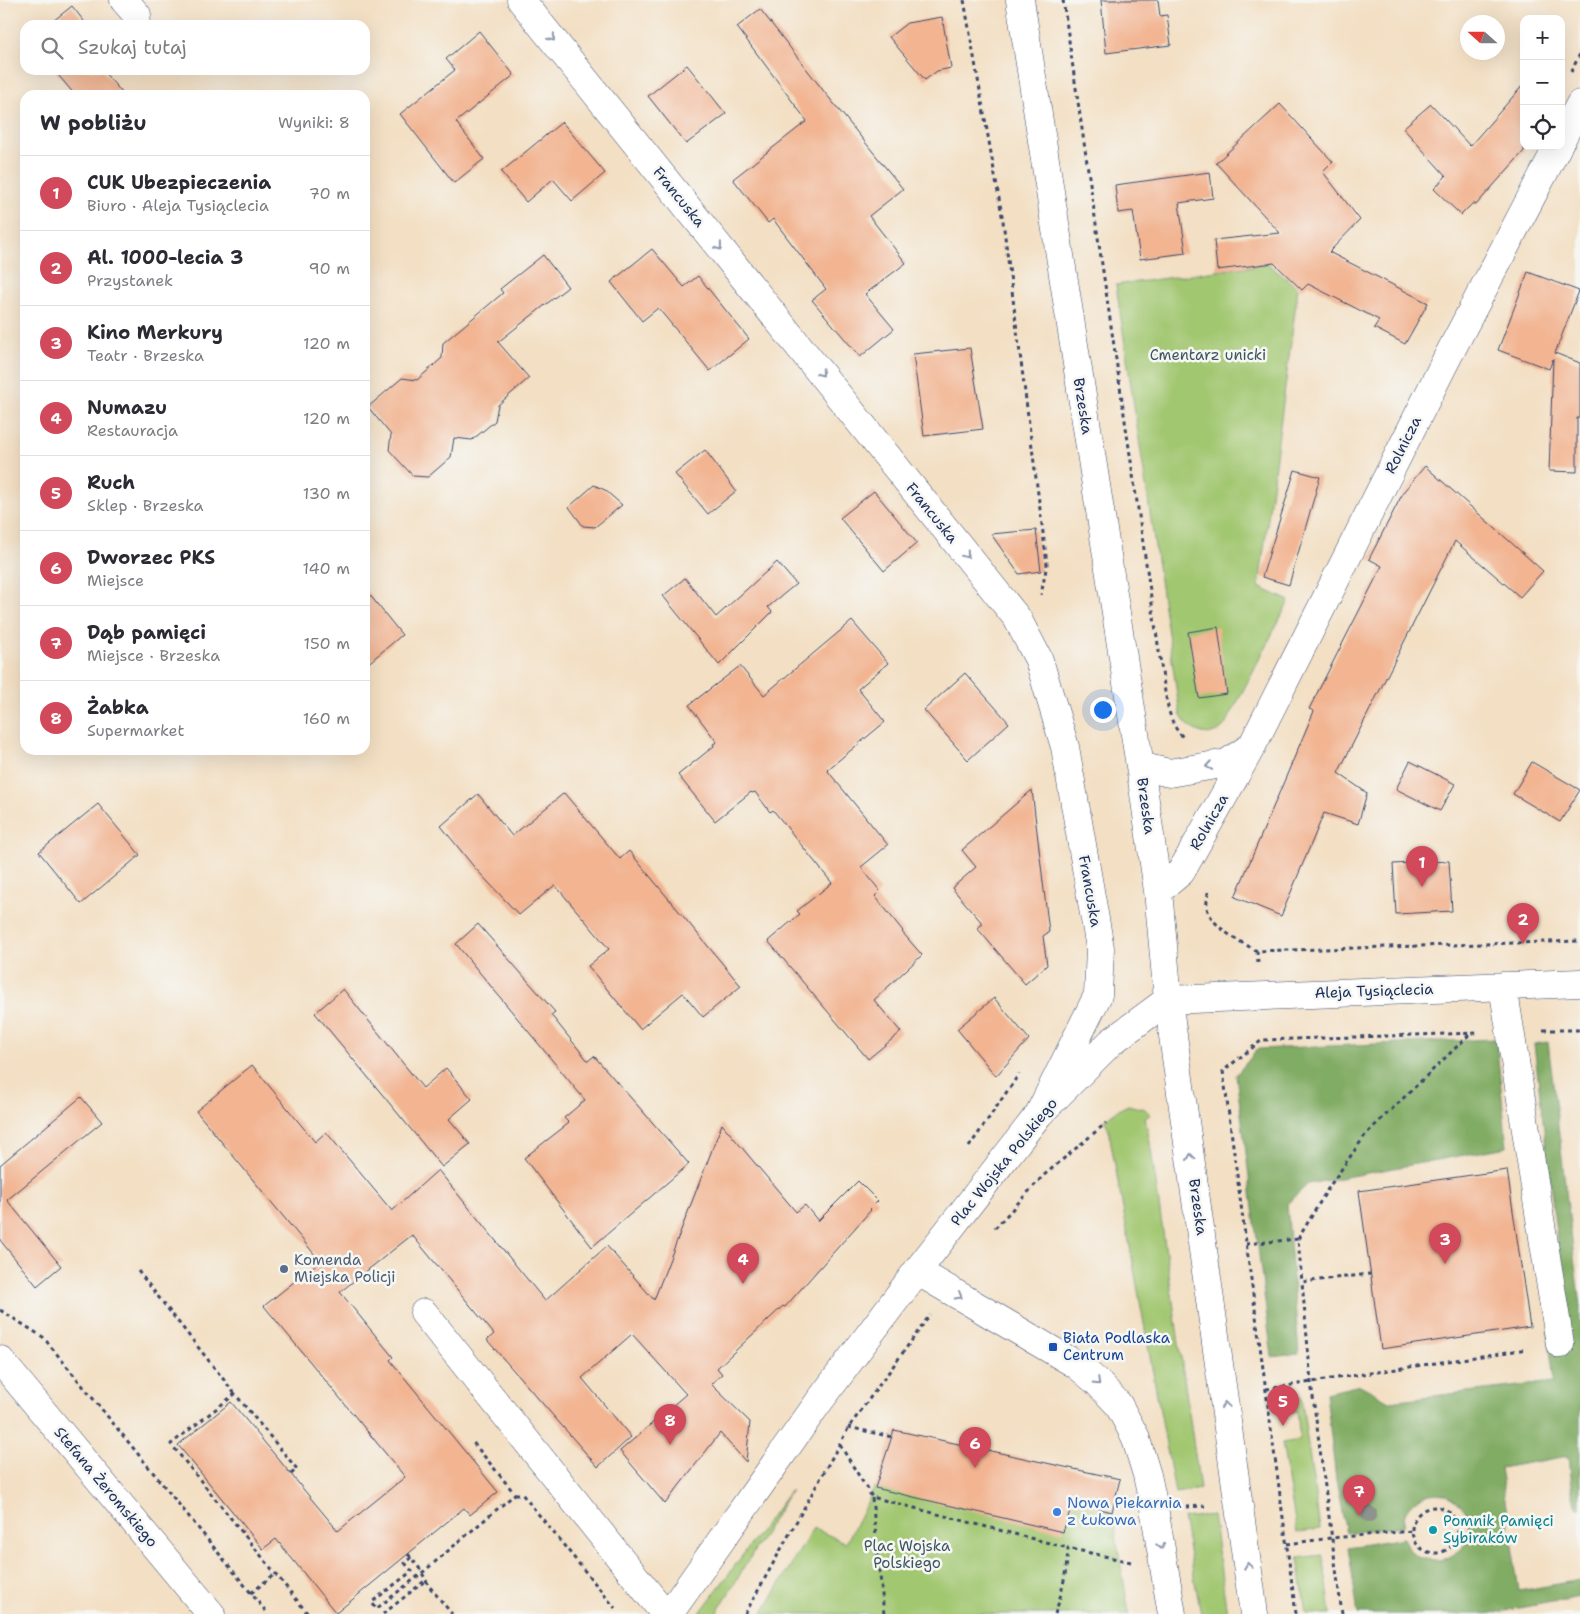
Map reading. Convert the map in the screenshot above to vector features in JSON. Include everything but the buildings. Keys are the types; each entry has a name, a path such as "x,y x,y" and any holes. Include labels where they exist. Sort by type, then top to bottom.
{"street":[{"name":"Francuska","path":"521,0 1017,618 1039,660 1066,747 1100,948 1098,995 1039,1114"},
{"name":"Brzeska","path":"1020,0 1140,766 1158,891 1168,1000 1254,1614"},
{"path":"1565,132 1580,104"},
{"name":"Rolnicza","path":"1158,891 1181,872 1252,746 1446,360 1556,150"},
{"name":"Rolnicza","path":"1140,766 1169,773 1227,763 1252,746"},
{"name":"Aleja Tysiąclecia","path":"1168,1000 1580,983"},
{"path":"1503,986 1560,1344"},
{"name":"Plac Wojska Polskiego","path":"667,1614 694,1580 789,1443 917,1271 1039,1114 1111,1042 1168,1000"},
{"path":"917,1271 1077,1365 1118,1404 1135,1436 1147,1475 1172,1614"},
{"path":"424,1313 667,1614"},
{"name":"Stefana Żeromskiego","path":"0,1360 211,1614"}],"path":[{"path":"964,0 1003,221 1047,564 1041,598"},
{"path":"1063,0 1165,692 1171,719 1179,733 1186,740"},
{"path":"1208,890 1207,907 1213,920 1226,932 1257,951 1580,941"},
{"path":"1296,1614 1223,1071 1262,1040 1580,1030"},
{"path":"1342,1614 1311,1382 1298,1239 1329,1187 1366,1134 1471,1033"},
{"path":"1246,1244 1298,1239"},
{"path":"138,1271 297,1469 291,1474"},
{"path":"1302,1282 1370,1274"},
{"path":"0,1310 43,1337 268,1614"},
{"path":"1266,1389 1560,1344"},
{"path":"235,1394 171,1444 308,1614"},
{"path":"745,1614 849,1427 892,1437"},
{"path":"471,1440 515,1494"},
{"path":"840,1445 872,1497 884,1614"},
{"path":"452,1614 426,1580 422,1573 409,1556 405,1563 412,1571 372,1602 376,1609 422,1573 515,1494 522,1494 619,1614"},
{"path":"872,1497 1068,1548 1130,1562"},
{"path":"1181,1507 1202,1506"},
{"path":"1437,1507 1446,1510 1454,1516 1458,1535 1454,1544 1438,1553 1428,1552 1420,1548 1414,1540 1412,1531 1414,1521 1419,1513 1428,1508 1437,1507"},
{"path":"1286,1544 1412,1531"},
{"path":"1055,1614 1060,1599 1068,1548"},
{"path":"251,1593 276,1573"},
{"path":"383,1614 426,1580"}],"green space":[{"name":"Cmentarz unicki","path":"1268,264 1298,288 1259,587 1289,601 1226,724 1217,732 1206,734 1190,727 1180,714 1116,285"},
{"path":"1496,1039 1507,1147 1308,1184 1287,1204 1299,1354 1272,1357 1236,1075 1258,1049"},
{"path":"1548,1042 1580,1307 1580,1510 1572,1493 1568,1456 1500,1468 1519,1591 1580,1580 1580,1597 1486,1614 1358,1614 1348,1547 1404,1538 1413,1553 1429,1560 1440,1560 1451,1556 1464,1546 1468,1537 1468,1522 1459,1503 1447,1495 1435,1493 1419,1498 1409,1506 1405,1512 1403,1526 1346,1533 1336,1480 1326,1393 1360,1385 1389,1401 1554,1382 1548,1331 1565,1310 1534,1044"},
{"path":"1128,1105 1145,1109 1151,1115 1145,1117 1200,1489 1175,1493 1108,1127 1104,1120"},
{"path":"1301,1396 1320,1529 1297,1533 1282,1443 1300,1440 1297,1411 1279,1413 1277,1399"},
{"name":"Plac Wojska Polskiego","path":"875,1487 1048,1494 1112,1512 1129,1614 762,1614 813,1528 846,1543"},
{"path":"791,1490 716,1614 699,1614"},
{"path":"1213,1515 1227,1614 1201,1614 1183,1518"},
{"path":"1323,1555 1331,1614 1306,1614 1298,1558"}],"place":[{"name":"CUK Ubezpieczenia","path":"1422,887"},
{"name":"Al. 1000-lecia 3","path":"1523,944"},
{"name":"Kino Merkury","path":"1445,1264"},
{"name":"Komenda Miejska Policji","path":"284,1269"},
{"name":"Numazu","path":"743,1284"},
{"name":"Biała Podlaska Centrum","path":"1053,1347"},
{"name":"Ruch","path":"1283,1426"},
{"name":"Żabka","path":"670,1445"},
{"name":"Dworzec PKS","path":"975,1468"},
{"name":"Nowa Piekarnia z Łukowa","path":"1057,1512"},
{"name":"Dąb pamięci","path":"1359,1516"},
{"name":"Pomnik Pamięci Sybiraków","path":"1433,1530"}]}
